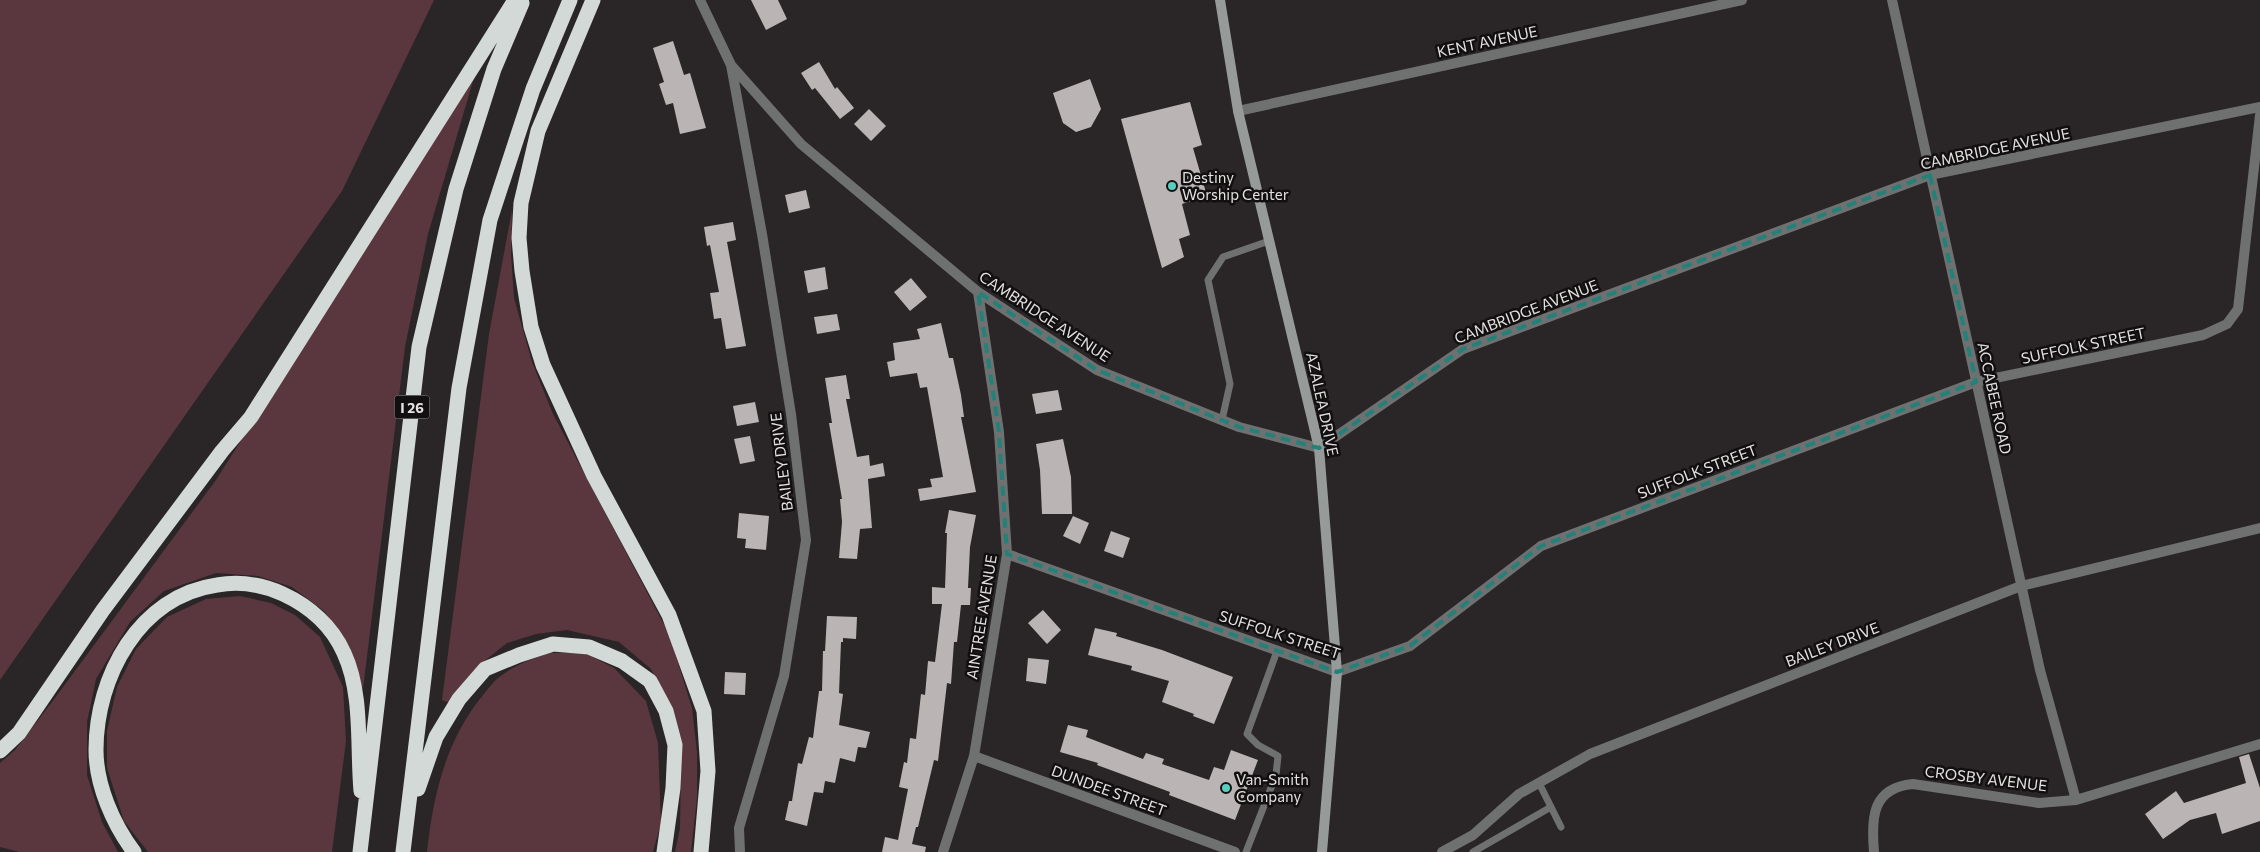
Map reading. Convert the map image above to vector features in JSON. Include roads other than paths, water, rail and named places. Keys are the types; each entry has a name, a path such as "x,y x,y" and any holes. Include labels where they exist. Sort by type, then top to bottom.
{"highway":[{"path":"0,751 19,733 103,610 222,451 251,417 515,0"},
{"name":"I 26","path":"360,852 419,347 456,190 494,69 523,0"},
{"path":"404,852 459,388 490,220 533,89 570,0"},
{"path":"593,0 535,141 521,203 520,238 522,271 531,327 543,365 594,476 670,615 704,711 708,771 701,852"},
{"path":"134,852 115,822 102,787 96,752 97,729 103,697 112,673 130,640 142,624 159,608 192,590 228,583 267,587 299,601 310,609 336,638 352,675 356,696 363,827"},
{"path":"409,814 436,737 459,699 485,669 519,654 552,644 589,647 622,661 650,681 666,711 675,745 673,788 664,852"}],"street":[{"name":"CAMBRIDGE AVENUE","path":"700,0 731,65 801,144 978,292 1097,370 1239,427 1319,448 1462,349 1930,175 2260,107"},
{"name":"AZALEA DRIVE","path":"1220,0 1238,110 1319,448 1337,672 1322,852"},
{"name":"KENT AVENUE","path":"1238,110 1742,0"},
{"name":"ACCABEE ROAD","path":"1892,0 2040,670 2076,800"},
{"name":"BAILEY DRIVE","path":"731,65 762,234 791,414 806,540 784,676 739,828 740,852"},
{"name":"SUFFOLK STREET","path":"1007,554 1337,672 1410,646 1541,546 1976,382 2202,334 2227,324 2238,309 2260,114"},
{"name":"AINTREE AVENUE","path":"943,852 974,756 1007,554 1000,432 978,292"},
{"name":"BAILEY DRIVE","path":"1442,852 1473,835 1519,794 1590,754 2021,586 2260,528"},
{"name":"CROSBY AVENUE","path":"1874,852 1872,832 1878,802 1891,788 1901,785 1913,784 2039,803 2076,800 2260,744"},
{"name":"DUNDEE STREET","path":"974,756 1235,852"}],"lane":[{"path":"1222,420 1230,384 1208,280 1223,257 1269,241"},
{"path":"1246,852 1276,775 1278,756 1258,745 1247,734 1277,651"},
{"path":"1538,783 1561,827"},
{"path":"1472,852 1551,807"}],"place":[{"name":"Destiny Worship Center","path":"1172,186"},
{"name":"Van-Smith Company","path":"1226,788"}]}
